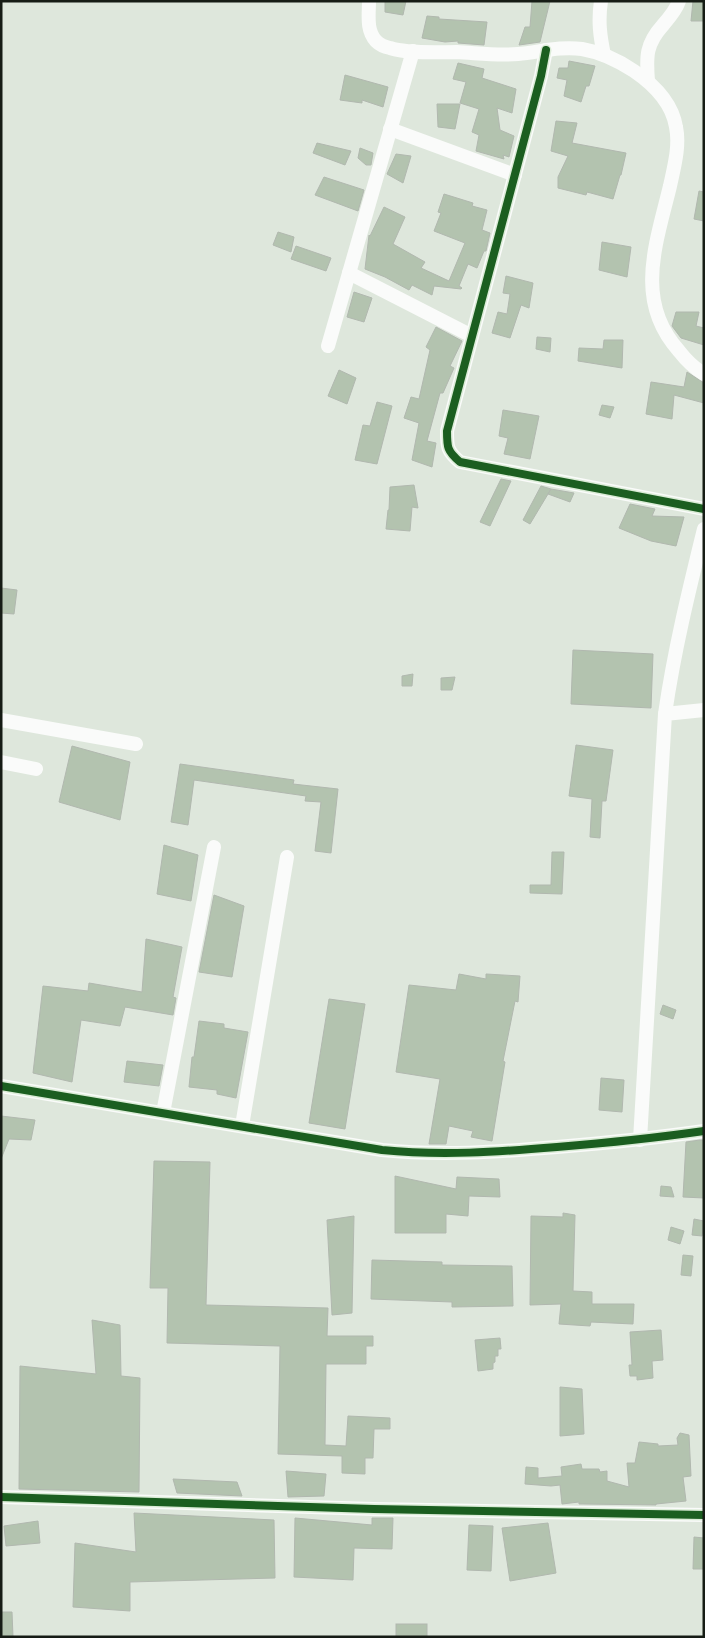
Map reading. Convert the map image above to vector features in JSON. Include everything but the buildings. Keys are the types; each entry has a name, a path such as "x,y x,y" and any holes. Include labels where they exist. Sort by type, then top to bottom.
{"street":[{"path":"369,1 369,23 372,35 378,43 390,48 413,51 517,54 562,48 584,50 604,55 629,68 648,81 663,97 673,113 677,128 677,157 653,261 651,282 654,304 657,317 669,340 685,359 704,374"},
{"path":"601,1 598,20 604,55"},
{"path":"648,81 647,62 651,39 669,18 679,1"},
{"path":"546,50 541,76 447,431 447,447 460,462 704,509"},
{"path":"328,346 413,51"},
{"path":"390,129 515,175"},
{"path":"349,273 472,336"},
{"path":"640,1140 665,714 670,677 682,618 704,529"},
{"path":"665,714 704,710"},
{"path":"1,720 136,744"},
{"path":"1,762 36,769"},
{"path":"163,1113 214,847"},
{"path":"242,1126 287,857"},
{"path":"1,1086 382,1150 432,1153 524,1150 640,1140 704,1131"},
{"path":"1,1497 374,1509 704,1515"}],"cycle path":[{"path":"546,50 541,76 447,431 449,448 452,455 460,462 704,509"},
{"path":"1,1086 382,1150 404,1152 469,1153 513,1150 612,1142 704,1131"},
{"path":"1,1497 374,1509 704,1515"}]}
